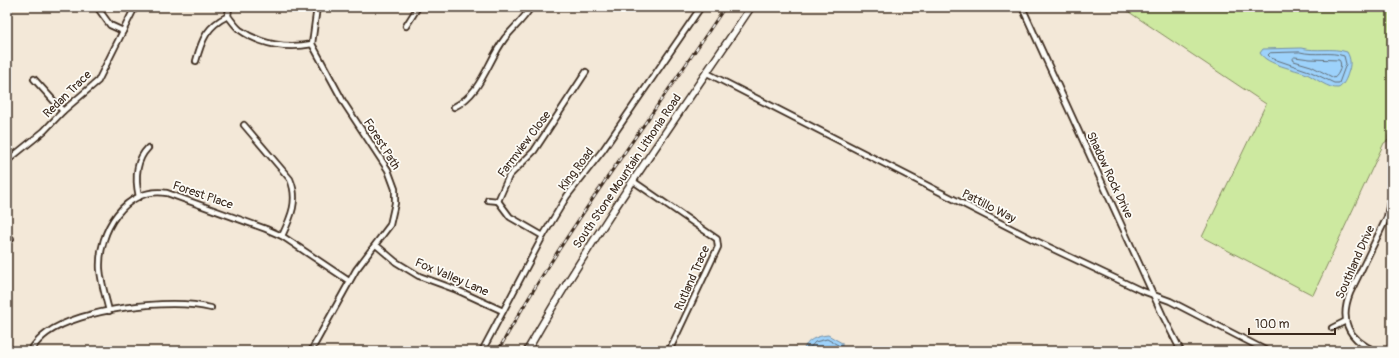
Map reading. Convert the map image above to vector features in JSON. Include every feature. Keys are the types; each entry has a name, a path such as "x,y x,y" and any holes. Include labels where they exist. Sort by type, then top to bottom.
{"main road":[{"name":"South Stone Mountain Lithonia Road","path":"527,351 576,267 751,7"}],"street":[{"path":"97,7 110,25 123,31"},
{"name":"Redan Trace","path":"7,161 44,131 63,111 98,81 135,7"},
{"path":"229,7 228,16 240,30 268,43 283,47 298,47 312,44 317,7"},
{"path":"406,26 418,7"},
{"path":"454,107 470,96 481,82 505,39 526,16 531,7"},
{"name":"King Road","path":"482,351 543,236 567,196 603,150 701,7"},
{"name":"Shadow Rock Drive","path":"1022,7 1154,296 1182,351"},
{"path":"196,61 200,48 212,25 228,16"},
{"name":"Forest Path","path":"311,351 349,282 390,225 393,217 395,189 388,170 344,103 312,44"},
{"name":"Farmview Close","path":"498,201 509,176 534,151 586,72"},
{"name":"Pattillo Way","path":"706,73 1025,236 1154,296 1170,301 1267,351"},
{"path":"34,79 63,111"},
{"path":"244,125 290,179 294,186 295,203 282,236"},
{"path":"1392,137 1392,166"},
{"path":"139,197 135,182 141,155 148,148"},
{"name":"Rutland Trace","path":"633,181 717,239 718,247 669,351"},
{"name":"Forest Place","path":"109,311 100,270 102,246 108,230 116,215 128,203 139,197 159,192 167,193 282,236 349,282"},
{"name":"Southland Drive","path":"1346,321 1346,303 1386,217 1392,192"},
{"path":"488,200 498,201 510,217 543,236"},
{"name":"Fox Valley Lane","path":"376,245 396,262 419,276 458,290 503,311"},
{"path":"30,351 41,338 55,328 85,317 109,311 146,304 165,303 190,304 211,308"},
{"path":"1332,328 1346,321 1348,331 1357,340 1375,351"}],"green space":[{"path":"1128,7 1384,7 1392,11 1392,138 1384,143 1313,295 1202,237 1266,104 1126,10"}],"water":[{"path":"1301,48 1347,52 1350,60 1350,67 1342,86 1338,88 1330,87 1307,74 1275,64 1260,53 1263,49"},
{"path":"828,335 842,343 842,351 803,351 804,347 812,339"}],"railway":[{"path":"498,351 524,306 579,219 725,7"}]}
